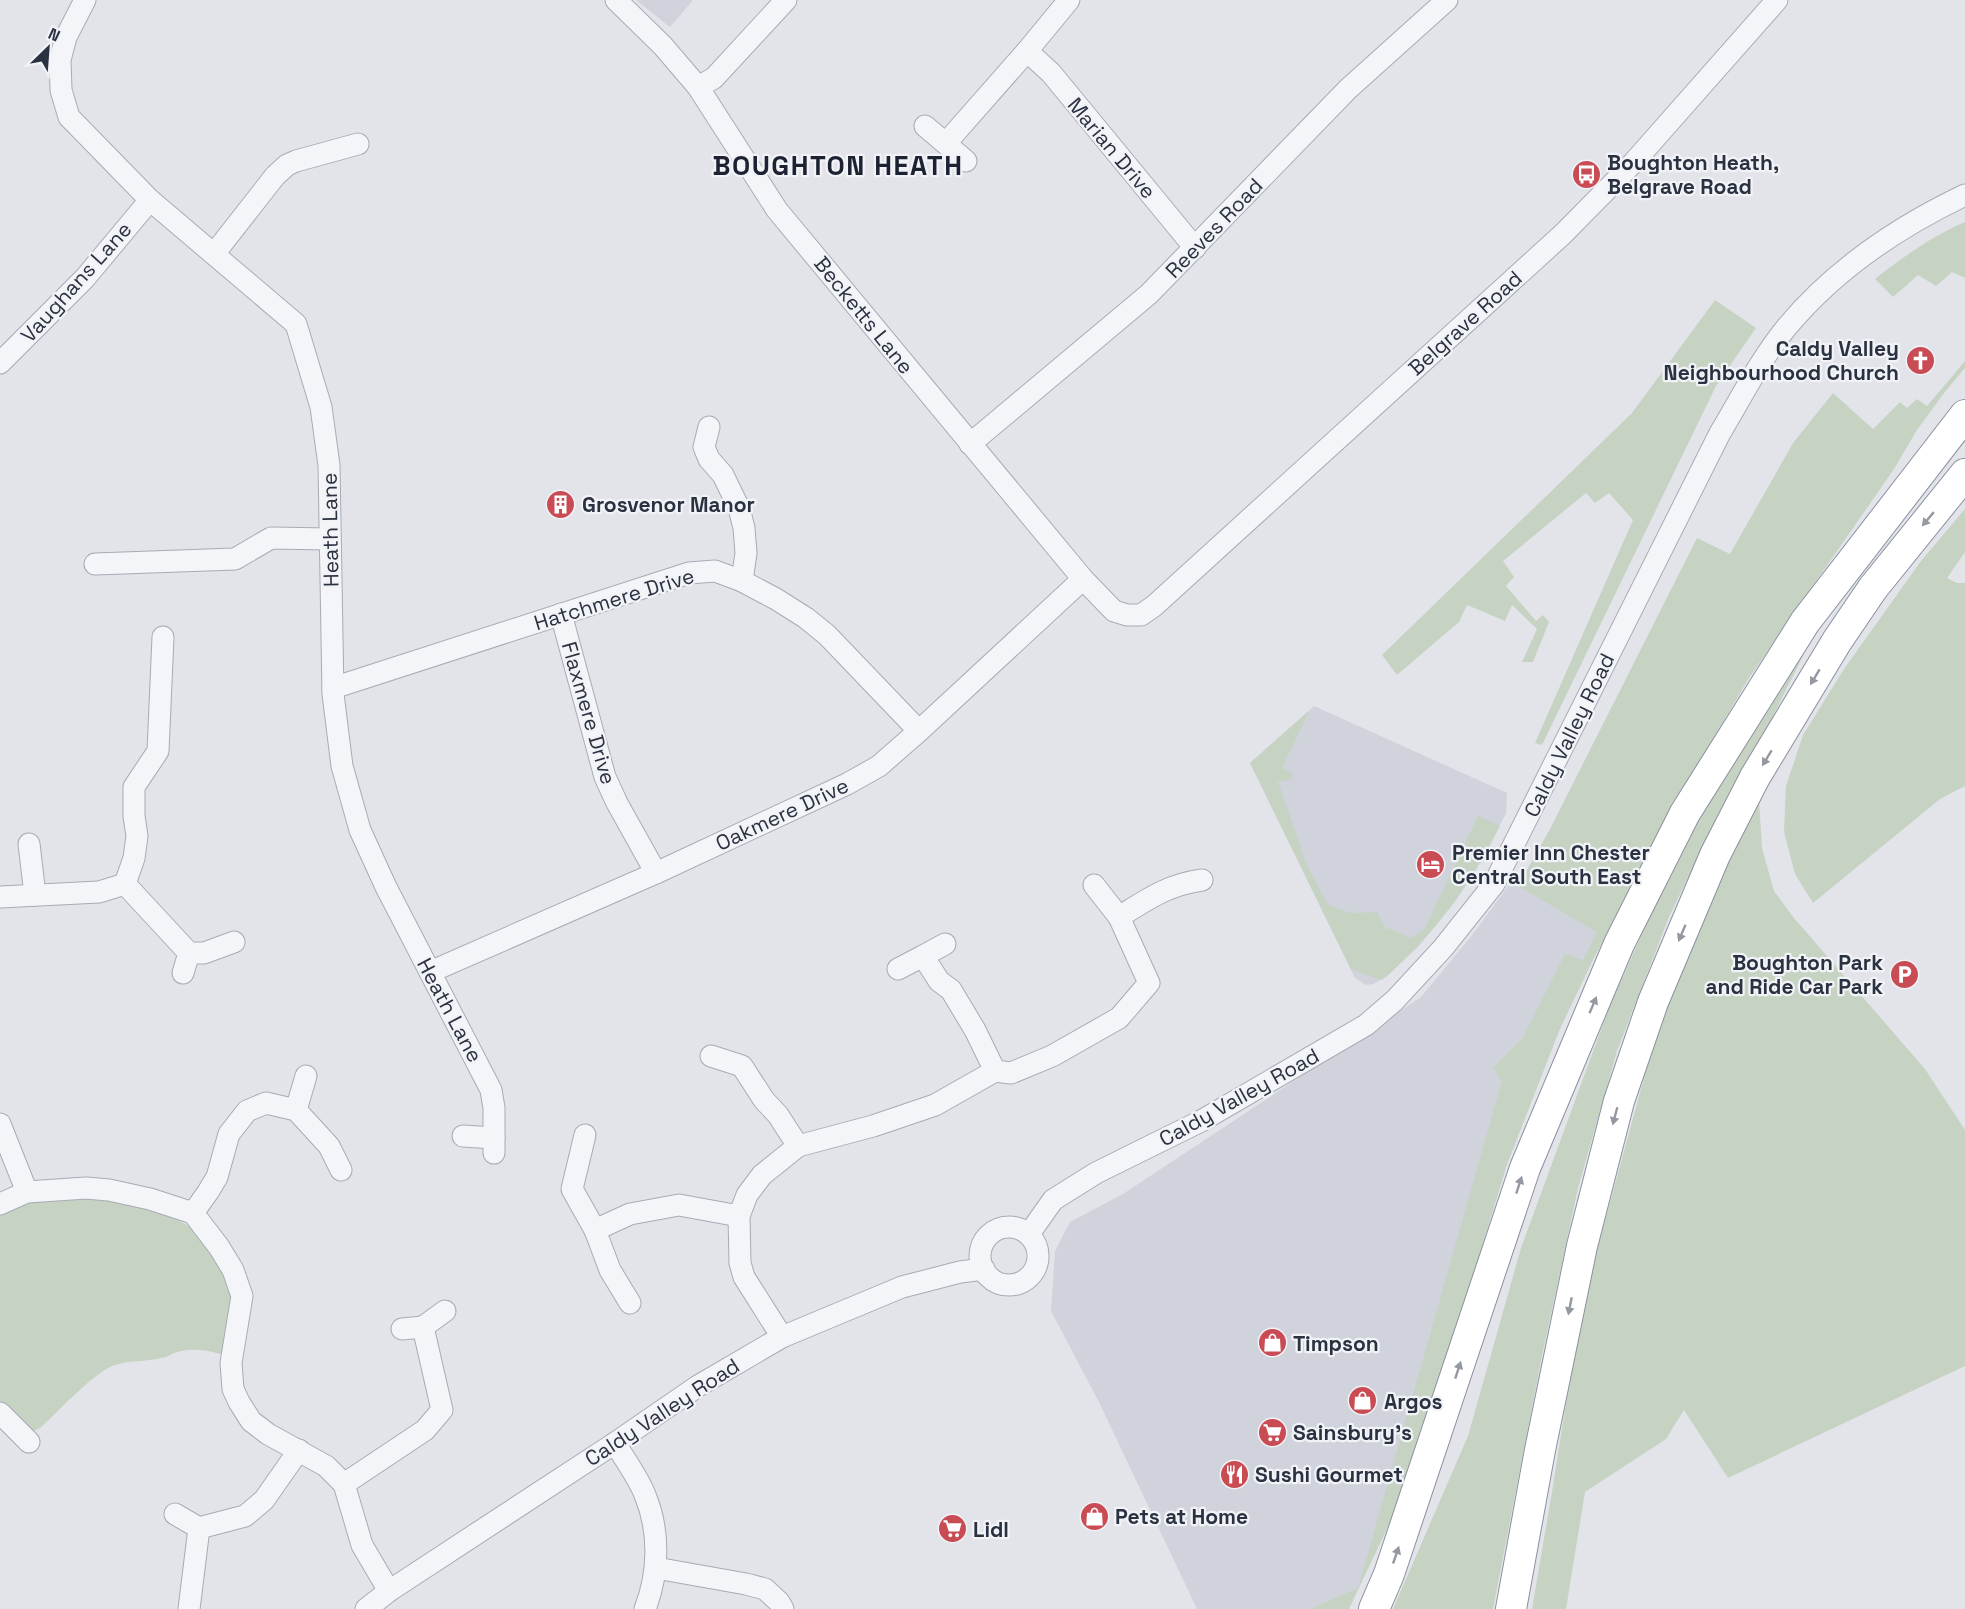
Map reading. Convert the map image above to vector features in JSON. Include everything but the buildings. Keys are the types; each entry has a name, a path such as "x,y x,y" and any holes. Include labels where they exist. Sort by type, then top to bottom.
{"highway":[{"path":"1374,1609 1389,1574 1525,1168 1619,944 1685,813 1799,632 1965,415"},
{"path":"1511,1609 1540,1450 1582,1246 1619,1101 1653,1002 1715,855 1755,777 1837,641 1873,588 1965,474"}],"street":[{"name":"Heath Lane","path":"85,0 66,37 60,60 61,90 69,117 150,200 296,324 321,407 329,465 333,688 342,766 360,830 386,887 491,1090 494,1108 494,1146 463,1136"},
{"name":"Becketts Lane","path":"616,0 663,45 698,87 777,210 970,444 1083,579 1114,611 1127,615"},
{"path":"698,87 714,78 786,0"},
{"path":"946,143 1069,0"},
{"name":"Reeves Road","path":"970,444 1149,294 1348,89 1447,0"},
{"name":"Belgrave Road","path":"1127,615 1141,615 1154,606 1563,234 1634,162 1777,0"},
{"name":"Marian Drive","path":"1027,51 1051,74 1195,248"},
{"path":"926,126 966,161"},
{"path":"213,254 286,165 358,144"},
{"name":"Caldy Valley Road","path":"1029,1234 1053,1200 1096,1173 1201,1121 1233,1100 1366,1025 1395,1000 1443,948 1494,884 1720,433 1779,338 1817,294 1870,249 1927,213 1965,195"},
{"name":"Vaughans Lane","path":"0,363 85,278 150,200"},
{"path":"701,444 709,459 723,475 739,508 744,528 746,554 742,582"},
{"path":"95,564 235,559 271,538 329,539"},
{"name":"Hatchmere Drive","path":"333,688 689,573 715,571 742,582 796,611 827,635 919,731"},
{"name":"Oakmere Drive","path":"430,972 656,873 847,784 879,766 1083,579"},
{"name":"Flaxmere Drive","path":"561,614 605,777 656,873"},
{"path":"125,884 134,858 137,836 134,787 158,752 163,637"},
{"path":"29,844 35,895"},
{"path":"1119,916 1163,890 1202,880"},
{"path":"0,897 99,892 125,884"},
{"path":"125,884 189,953 204,953 234,942"},
{"path":"782,1337 744,1277 740,1263 738,1216 747,1195 762,1175 798,1146 873,1126 935,1105 994,1071 1011,1073 1062,1050 1119,1018 1149,983 1119,916 1094,885"},
{"path":"898,969 945,944"},
{"path":"183,974 189,953"},
{"path":"923,957 939,981 951,990 975,1030 994,1071"},
{"path":"711,1056 742,1066 798,1146"},
{"path":"296,1110 306,1076"},
{"path":"193,1213 217,1176 229,1134 247,1111 266,1103 296,1110 329,1146 341,1170"},
{"path":"0,1124 27,1192"},
{"path":"585,1135 572,1189 594,1230 610,1270 630,1303"},
{"path":"0,1204 27,1192 86,1188 109,1190 150,1199 193,1213 233,1270 243,1296 231,1363 233,1389 239,1402 252,1420 268,1434 326,1466 344,1484 362,1545 389,1591"},
{"path":"594,1230 630,1214 679,1205 738,1216"},
{"path":"1004,1227 1017,1228 1029,1234 1038,1248 1038,1265 1028,1279 1016,1284 1004,1285 992,1279 984,1269 981,1256 983,1243 992,1233 1004,1227"},
{"name":"Caldy Valley Road","path":"366,1609 389,1591 698,1386 782,1337 902,1287 960,1272 984,1269"},
{"path":"344,1484 425,1430 442,1410 413,1328 445,1311"},
{"path":"4,1425 29,1442"},
{"path":"615,1443 645,1495 655,1530 656,1568 651,1594 645,1609"},
{"path":"175,1514 199,1528 245,1516 264,1500 299,1450"},
{"path":"189,1609 199,1528"},
{"path":"656,1568 765,1589 783,1609"}],"shaded area":[{"path":"636,0 693,0 670,27"},
{"path":"1314,706 1507,793 1506,813 1483,859 1455,902 1418,947 1384,978 1373,984 1366,985 1355,978 1250,763"},
{"path":"1511,882 1598,931 1507,1164 1435,1401 1358,1589 1310,1609 1197,1609 1099,1402 1051,1311 1055,1251 1070,1222 1123,1194 1421,997 1473,934"}],"green space":[{"path":"1965,222 1965,278 1952,272 1936,286 1918,275 1893,297 1875,279 1918,248"},
{"path":"1715,300 1756,328 1716,386 1542,745 1535,743 1633,520 1609,493 1595,503 1586,493 1503,561 1514,577 1506,586 1536,621 1543,615 1549,622 1533,662 1522,662 1537,629 1512,605 1505,621 1467,605 1459,622 1397,675 1382,655 1632,413"},
{"path":"1965,361 1965,368 1917,430 1894,469 1747,681 1655,840 1559,1031 1507,1164 1435,1401 1402,1497 1349,1609 1310,1609 1358,1588 1502,1081 1493,1068 1522,1039 1565,954 1583,960 1597,932 1518,886 1550,829 1697,538 1730,554 1793,443 1833,393 1873,429 1900,402 1907,408 1917,399 1927,406"},
{"path":"1965,509 1965,552 1947,578 1957,583 1965,583 1965,786 1940,799 1813,903 1795,874 1784,832 1786,786 1803,735 1844,669 1921,561"},
{"path":"1806,650 1772,718 1716,819 1669,917 1617,1051 1578,1188 1542,1356 1493,1609 1393,1609 1468,1436 1521,1248 1609,1008 1656,902 1687,840 1739,747 1780,683"},
{"path":"1309,711 1282,768 1292,773 1292,779 1278,782 1307,865 1328,905 1351,913 1377,912 1387,931 1389,928 1411,938 1425,928 1478,816 1500,826 1468,881 1444,915 1417,947 1381,980 1351,969 1250,763"},
{"path":"1759,800 1762,848 1774,891 1794,918 1925,1069 1965,1130 1965,1366 1728,1478 1684,1410 1666,1439 1585,1492 1566,1609 1532,1609 1568,1390 1594,1261 1653,1045 1686,956 1731,849"},
{"path":"90,1197 165,1213 192,1228 206,1243 232,1289 224,1351 220,1354 203,1350 186,1350 163,1358 115,1365 97,1375 34,1431 0,1403 0,1212 38,1201"}],"place":[{"name":"Boughton Heath, Belgrave Road","path":"1586,174"},
{"name":"Caldy Valley Neighbourhood Church","path":"1920,360"},
{"name":"Grosvenor Manor","path":"561,504"},
{"name":"Premier Inn Chester Central South East","path":"1431,864"},
{"name":"Boughton Park and Ride Car Park","path":"1904,974"},
{"name":"Timpson","path":"1272,1343"},
{"name":"Argos","path":"1363,1401"},
{"name":"Sainsbury's","path":"1272,1432"},
{"name":"Sushi Gourmet","path":"1234,1474"},
{"name":"Pets at Home","path":"1094,1516"},
{"name":"Lidl","path":"952,1529"}],"district":[{"name":"BOUGHTON HEATH","path":"838,165"}]}
